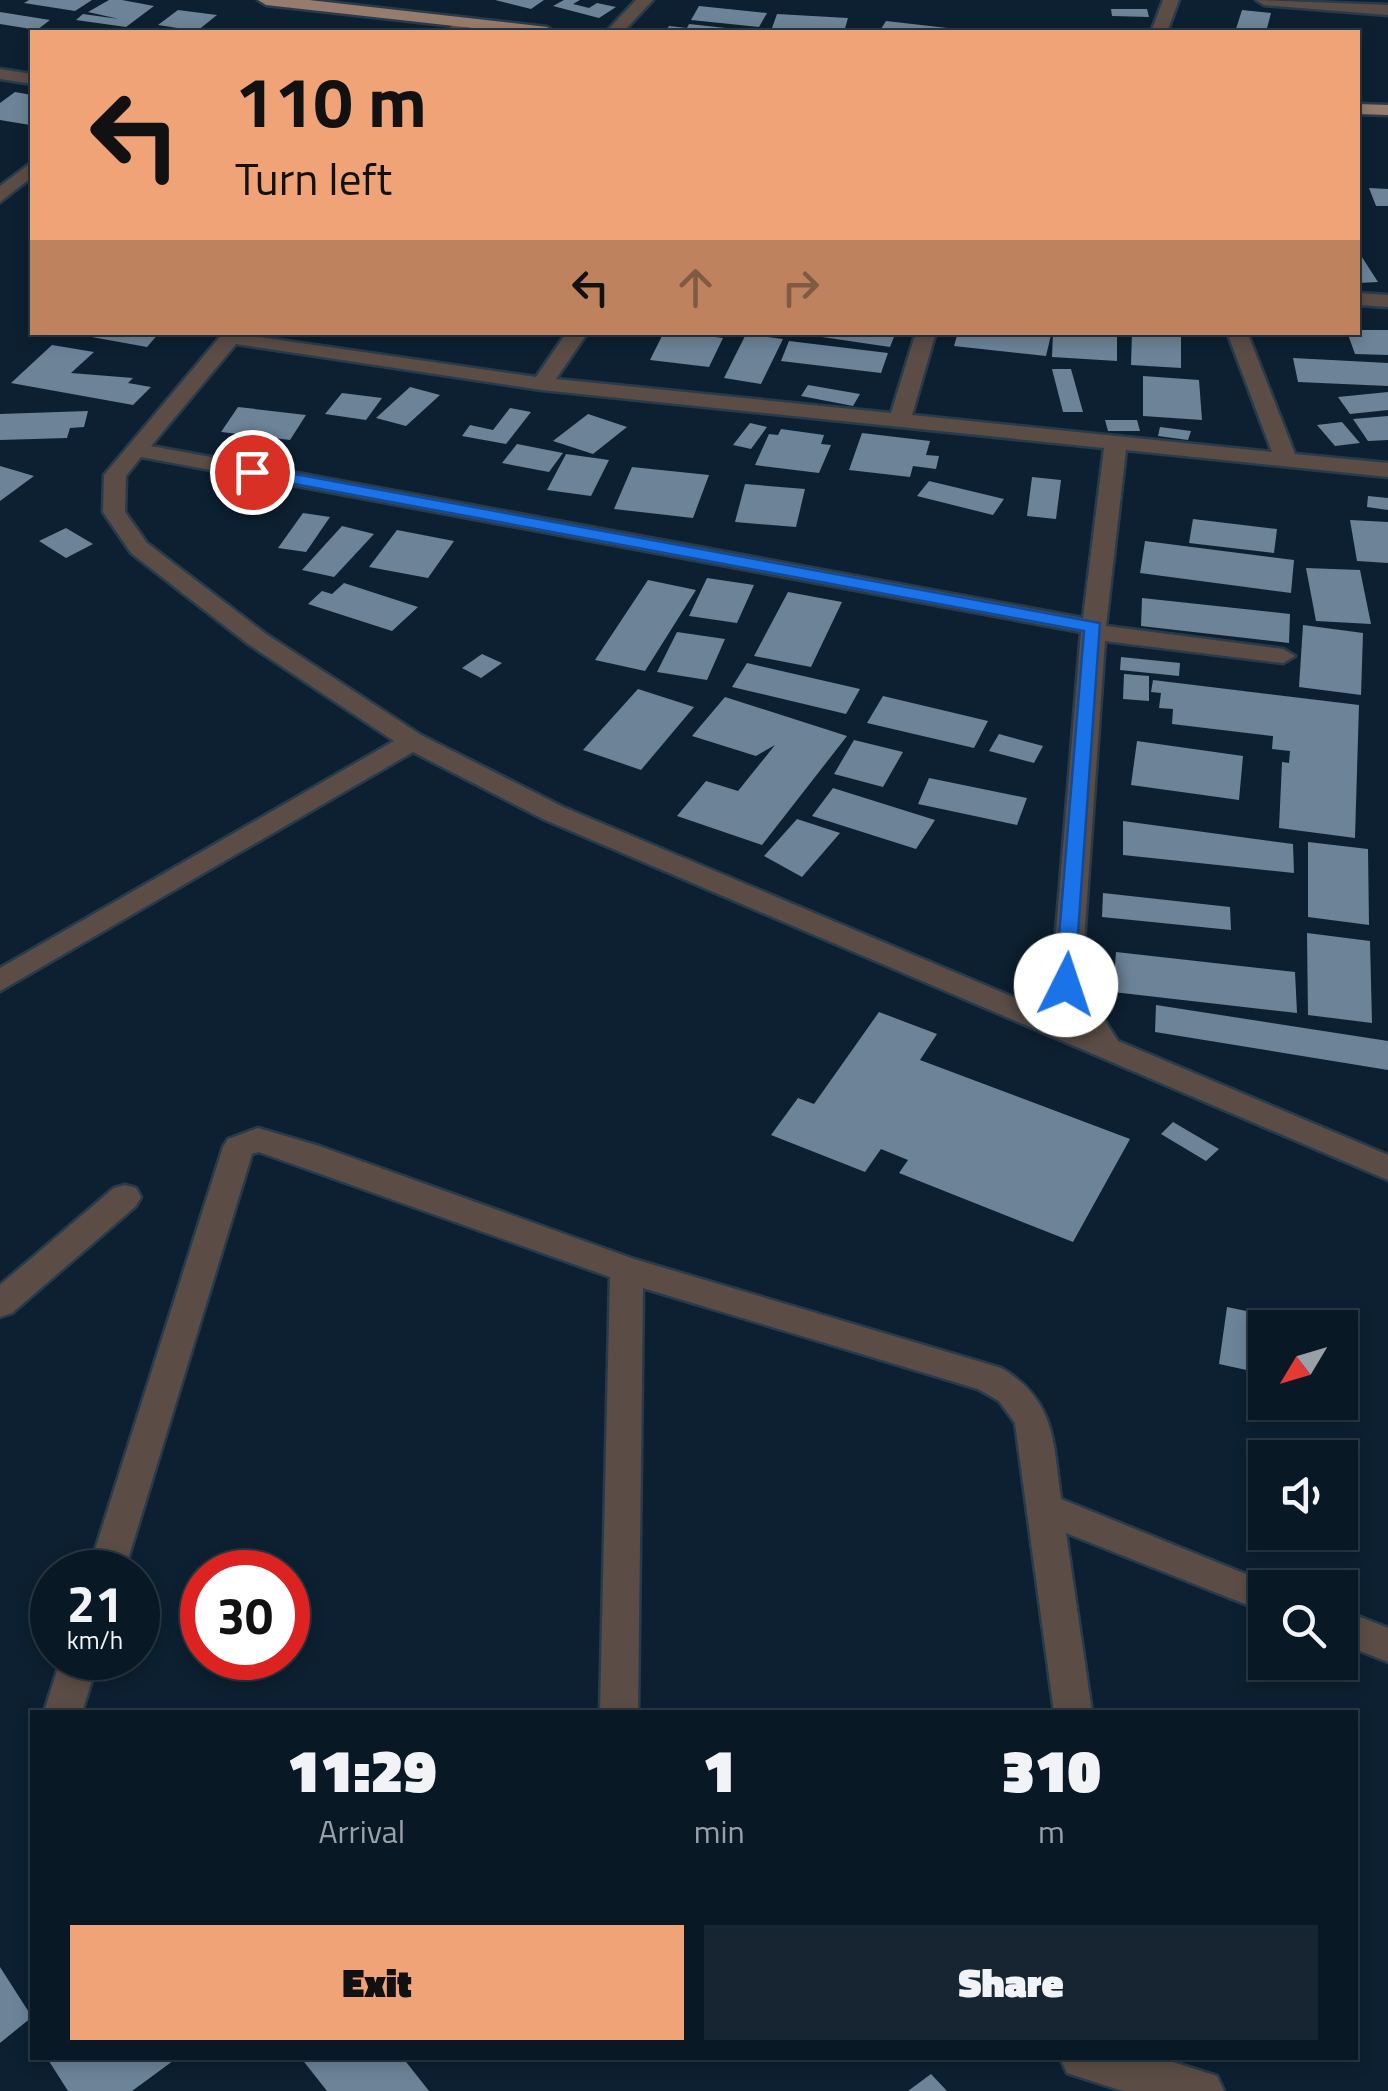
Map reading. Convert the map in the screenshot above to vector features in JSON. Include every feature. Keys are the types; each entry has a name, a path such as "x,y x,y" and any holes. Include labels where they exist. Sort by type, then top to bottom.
{"main road":[{"path":"266,0 459,28 503,30"},
{"path":"1360,108 1388,110"}],"street":[{"path":"616,30 645,0"},
{"path":"1160,30 1171,0"},
{"path":"1264,0 1388,10"},
{"path":"0,74 30,79"},
{"path":"0,196 30,170"},
{"path":"1360,300 1388,301"},
{"path":"1388,470 542,384 233,335 115,475 114,512 138,548 258,639 412,741 553,812 1388,1168"},
{"path":"542,384 576,335"},
{"path":"900,418 925,335"},
{"path":"1237,335 1285,457"},
{"path":"1109,1052 1066,985 1094,630 1116,442"},
{"path":"137,450 1094,630 1283,656"},
{"path":"4,972 412,741"},
{"path":"1010,1010 1066,985"},
{"path":"113,1550 239,1147 258,1140 308,1154 628,1270 989,1378 1012,1391 1032,1419 1073,1710"},
{"path":"0,1304 125,1197"},
{"path":"619,1710 628,1270"},
{"path":"1046,1509 1248,1589"},
{"path":"1358,1633 1388,1645"},
{"path":"64,1710 73,1680"},
{"path":"1106,2060 1202,2091"}],"building":[{"path":"92,0 75,11 24,3"},
{"path":"109,0 154,6 126,27 76,20 83,14 119,19 88,12"},
{"path":"495,0 544,0 531,9"},
{"path":"564,0 580,0 573,4 589,8 597,3 616,7 599,18 553,6"},
{"path":"699,6 767,13 759,27 691,20"},
{"path":"1111,9 1147,9 1149,17 1112,16"},
{"path":"178,10 217,15 198,30 158,25"},
{"path":"1242,10 1271,13 1267,30 1236,30"},
{"path":"0,12 50,20 37,30 0,24"},
{"path":"777,14 848,18 845,30 772,28"},
{"path":"886,21 956,29 955,30 880,30"},
{"path":"689,24 744,30 666,30 669,26 687,28"},
{"path":"15,92 30,95 30,125 0,120 0,103"},
{"path":"1369,188 1388,189 1388,206 1376,206"},
{"path":"1360,254 1378,282 1360,283"},
{"path":"1360,330 1388,330 1388,355 1355,354 1348,335 1360,335"},
{"path":"81,335 157,335 147,347"},
{"path":"662,335 723,338 709,367 650,360"},
{"path":"746,335 783,339 761,384 724,378"},
{"path":"808,335 895,335 890,347"},
{"path":"957,335 1051,335 1046,356 954,346"},
{"path":"1053,335 1117,335 1117,361 1052,357"},
{"path":"1132,335 1181,335 1181,368 1131,365"},
{"path":"789,341 888,353 881,373 781,361"},
{"path":"52,345 94,352 71,373 133,378 128,383 151,387 133,405 11,383"},
{"path":"1293,358 1388,363 1388,386 1298,382"},
{"path":"1052,369 1071,369 1083,412 1063,412"},
{"path":"1143,376 1199,380 1202,420 1143,416"},
{"path":"808,385 860,394 853,406 801,396"},
{"path":"410,387 440,395 406,426 376,418"},
{"path":"1388,392 1388,410 1350,414 1338,397"},
{"path":"342,393 382,398 366,420 325,414"},
{"path":"238,407 306,415 290,440 221,432"},
{"path":"510,408 531,412 506,444 462,436 470,425 493,430"},
{"path":"88,411 84,427 70,428 67,438 0,440 0,414"},
{"path":"588,414 627,427 593,454 553,441"},
{"path":"1388,416 1388,440 1368,441 1353,419"},
{"path":"1105,420 1137,420 1140,431 1108,431"},
{"path":"1342,422 1360,443 1335,446 1317,425"},
{"path":"750,423 767,427 751,449 733,445"},
{"path":"1160,427 1191,431 1188,440 1158,436"},
{"path":"781,429 824,435 821,444 831,445 819,473 755,465 769,434 778,435"},
{"path":"862,433 930,441 926,455 939,456 936,469 913,466 910,477 849,470"},
{"path":"517,444 563,453 549,472 502,463"},
{"path":"566,454 609,460 591,496 547,490"},
{"path":"0,466 34,476 0,501"},
{"path":"632,467 709,475 693,518 614,509"},
{"path":"1032,477 1061,480 1056,519 1027,516"},
{"path":"929,481 1004,499 993,515 917,496"},
{"path":"745,484 805,489 796,527 735,522"},
{"path":"1368,496 1388,498 1388,510 1367,507"},
{"path":"303,513 330,517 306,552 278,548"},
{"path":"1193,519 1277,529 1274,553 1189,543"},
{"path":"1350,520 1388,522 1388,563 1357,561"},
{"path":"342,526 374,534 334,577 302,570"},
{"path":"66,528 93,544 66,558 39,541"},
{"path":"397,530 454,541 428,578 369,567"},
{"path":"1145,541 1294,560 1291,593 1140,573"},
{"path":"1306,568 1360,570 1371,624 1316,621"},
{"path":"707,578 754,585 737,623 689,616"},
{"path":"648,580 696,590 645,671 595,660"},
{"path":"344,583 418,607 392,631 308,604 322,591 332,594"},
{"path":"788,592 842,602 811,667 754,656"},
{"path":"1142,598 1290,614 1289,643 1141,626"},
{"path":"1303,625 1363,633 1361,695 1299,687"},
{"path":"677,632 725,639 707,680 657,672"},
{"path":"482,654 502,663 481,678 462,668"},
{"path":"1121,657 1180,663 1179,676 1120,670"},
{"path":"747,663 860,689 846,714 732,687"},
{"path":"1124,674 1149,676 1149,701 1123,699"},
{"path":"1153,680 1359,705 1355,838 1279,828 1282,762 1289,763 1290,751 1272,749 1273,736 1172,724 1173,709 1159,708 1161,693 1151,692"},
{"path":"638,689 694,707 641,770 583,750"},
{"path":"883,696 988,721 974,748 867,723"},
{"path":"725,697 847,736 762,845 677,816 706,781 738,791 775,745 756,756 692,736"},
{"path":"999,734 1043,746 1034,763 989,751"},
{"path":"854,740 903,752 883,787 834,774"},
{"path":"1137,741 1243,756 1239,800 1131,785"},
{"path":"929,778 1027,798 1017,825 918,804"},
{"path":"833,788 935,820 916,849 812,816"},
{"path":"797,819 840,833 802,877 764,856"},
{"path":"1123,821 1293,844 1294,873 1123,855"},
{"path":"1308,842 1368,849 1369,925 1308,917"},
{"path":"1103,893 1230,907 1231,930 1102,917"},
{"path":"1307,933 1370,941 1372,1023 1308,1015"},
{"path":"1116,952 1295,972 1297,1013 1113,992"},
{"path":"1156,1005 1388,1041 1388,1070 1155,1032"},
{"path":"879,1012 937,1034 920,1060 1130,1139 1073,1242 899,1173 908,1160 881,1149 865,1172 771,1135 798,1098 814,1104"},
{"path":"1173,1122 1219,1149 1206,1161 1161,1134"},
{"path":"1227,1307 1248,1311 1248,1370 1219,1364"},
{"path":"0,1967 30,2019 0,2043"},
{"path":"48,2060 174,2060 132,2091 68,2091"},
{"path":"303,2060 405,2060 429,2091 327,2091"},
{"path":"931,2074 947,2091 908,2091"}],"route":[{"path":"252,472 1094,627 1066,985"}]}
